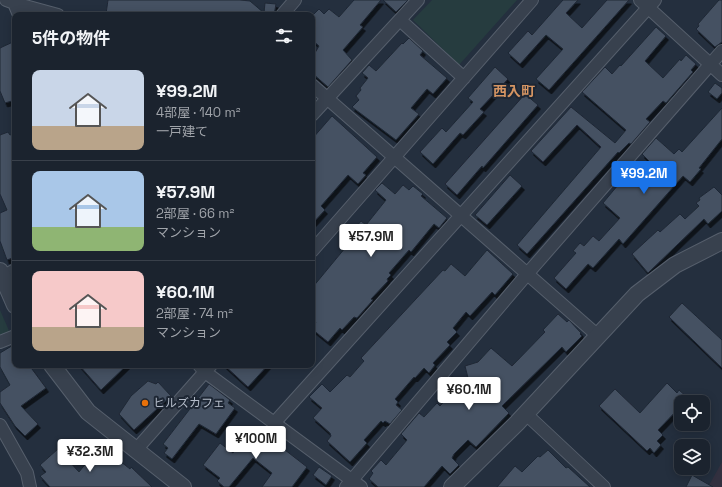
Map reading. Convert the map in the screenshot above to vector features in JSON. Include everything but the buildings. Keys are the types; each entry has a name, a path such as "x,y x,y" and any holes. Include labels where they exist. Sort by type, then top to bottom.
{"street":[{"path":"285,12 295,0"},
{"path":"315,112 418,0"},
{"path":"315,247 532,0"},
{"path":"10,2 17,12"},
{"path":"10,2 47,12"},
{"path":"275,422 462,215 648,2 722,75"},
{"path":"400,20 464,78"},
{"path":"206,368 353,485 528,273 722,51"},
{"path":"315,88 598,334"},
{"path":"452,487 526,414 598,334 637,294 675,265 722,241"},
{"path":"6,273 12,294"},
{"path":"0,342 12,337"},
{"path":"54,368 88,412 134,451 183,487"},
{"path":"134,451 204,368"},
{"path":"526,414 602,486"},
{"path":"0,425 27,473 30,487"}],"shaded area":[{"path":"722,462 722,487 708,487"}],"green space":[{"path":"432,0 517,0 459,65 413,20"},
{"path":"0,310 10,333 0,338"}],"place":[{"name":"ヒルズカフェ","path":"145,403"}],"district":[{"name":"西入町","path":"514,91"}]}
